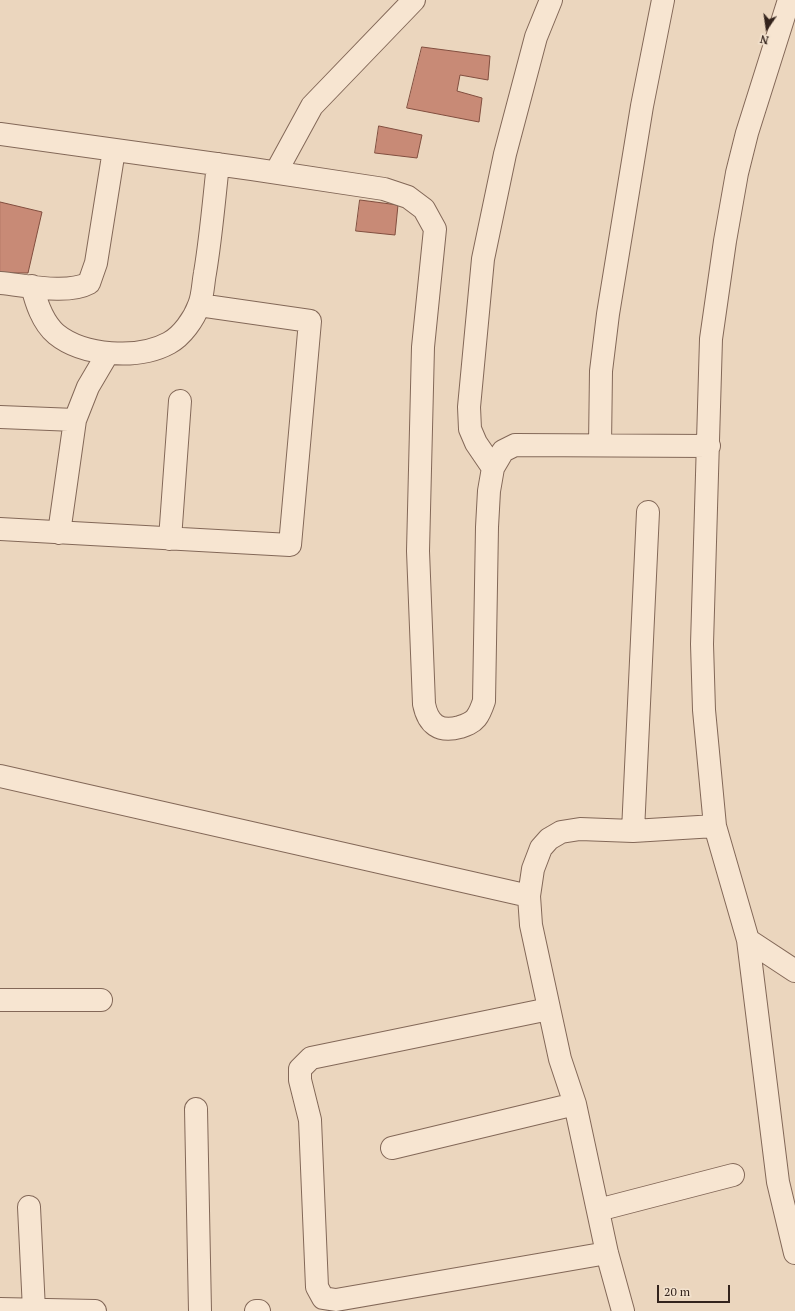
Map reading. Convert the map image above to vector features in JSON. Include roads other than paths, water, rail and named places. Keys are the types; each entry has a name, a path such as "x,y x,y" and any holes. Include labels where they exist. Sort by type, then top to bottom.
{"street":[{"path":"276,172 312,106 414,0"},
{"path":"493,468 476,443 470,429 469,407 483,260 504,154 536,37 551,0"},
{"path":"600,445 601,371 608,314 642,106 663,0"},
{"path":"789,0 747,133 725,241 711,339 702,644 704,710 715,826 748,940 778,1182 795,1253"},
{"path":"0,134 276,172 384,189 408,197 424,209 435,230 423,347 418,551 425,709 430,721 436,725 448,730 470,723 481,711 484,701 487,527 493,468 503,451 515,445 708,446"},
{"path":"0,283 68,289 80,288 89,283 96,263 114,150"},
{"path":"32,286 36,303 55,333 76,345 108,353 128,353 150,350 169,343 182,332 199,305 210,238 218,164"},
{"path":"0,529 290,545 310,322 199,305"},
{"path":"59,533 75,420 88,387 108,353"},
{"path":"170,539 180,401"},
{"path":"0,417 75,420"},
{"path":"633,831 648,512"},
{"path":"0,776 530,896"},
{"path":"623,1311 607,1253 574,1104 560,1059 549,1009 532,925 530,896 533,869 541,848 549,839 561,832 580,829 633,831 715,826"},
{"path":"748,940 795,972"},
{"path":"0,1000 101,1000"},
{"path":"549,1009 311,1058 300,1068 300,1080 310,1120 317,1287 323,1298 336,1300 607,1253"},
{"path":"392,1148 574,1104"},
{"path":"196,1109 200,1311"},
{"path":"598,1210 732,1175"},
{"path":"29,1207 34,1310"},
{"path":"0,1309 95,1311"}]}
